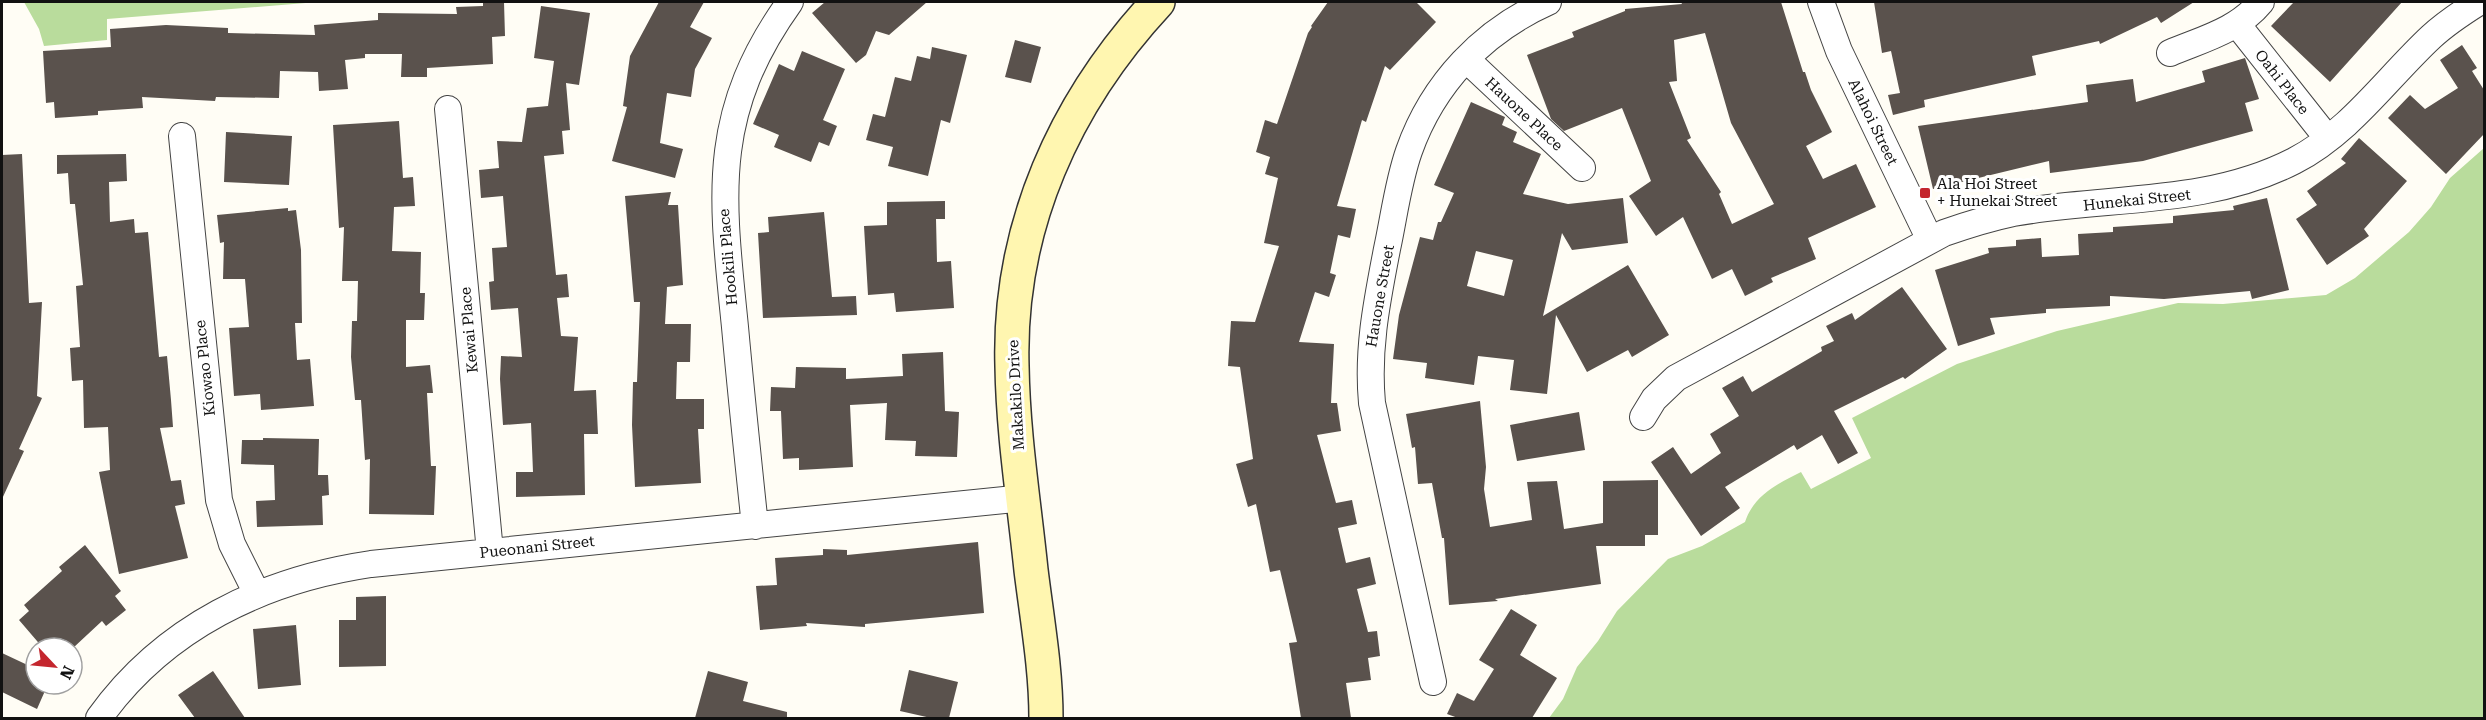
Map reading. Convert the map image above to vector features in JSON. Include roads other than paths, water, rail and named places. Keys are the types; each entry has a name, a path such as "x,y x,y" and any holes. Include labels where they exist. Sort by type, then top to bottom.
{"street":[{"name":"Hookili Place","path":"755,526 726,235 725,162 741,91 755,58 790,2"},
{"name":"Makakilo Drive","path":"1046,718 1011,366 1014,307 1023,248 1040,191 1062,136 1091,85 1126,37 1158,2"},
{"name":"Hauone Street","path":"1433,682 1371,403 1370,343 1374,313 1408,152 1434,98 1466,59 1495,32 1548,2"},
{"name":"Alahoi Street","path":"1821,2 1839,51 1930,240"},
{"path":"2170,52 2237,24 2261,2"},
{"name":"Hunekai Street","path":"1643,417 1654,399 1676,378 1930,240 1979,221 2016,213 2205,192 2236,185 2295,160 2328,139 2371,101 2432,36 2479,2"},
{"name":"Oahi Place","path":"2237,24 2328,139"},
{"name":"Hauone Place","path":"1466,59 1582,168"},
{"name":"Kewai Place","path":"448,109 490,552"},
{"name":"Kiowao Place","path":"182,136 219,500 232,544 256,594"},
{"name":"Pueonani Street","path":"99,718 136,675 168,646 205,621 284,582 327,570 1024,498"}],"place":[{"name":"Ala Hoi Street + Hunekai Street","path":"1925,193"}]}
